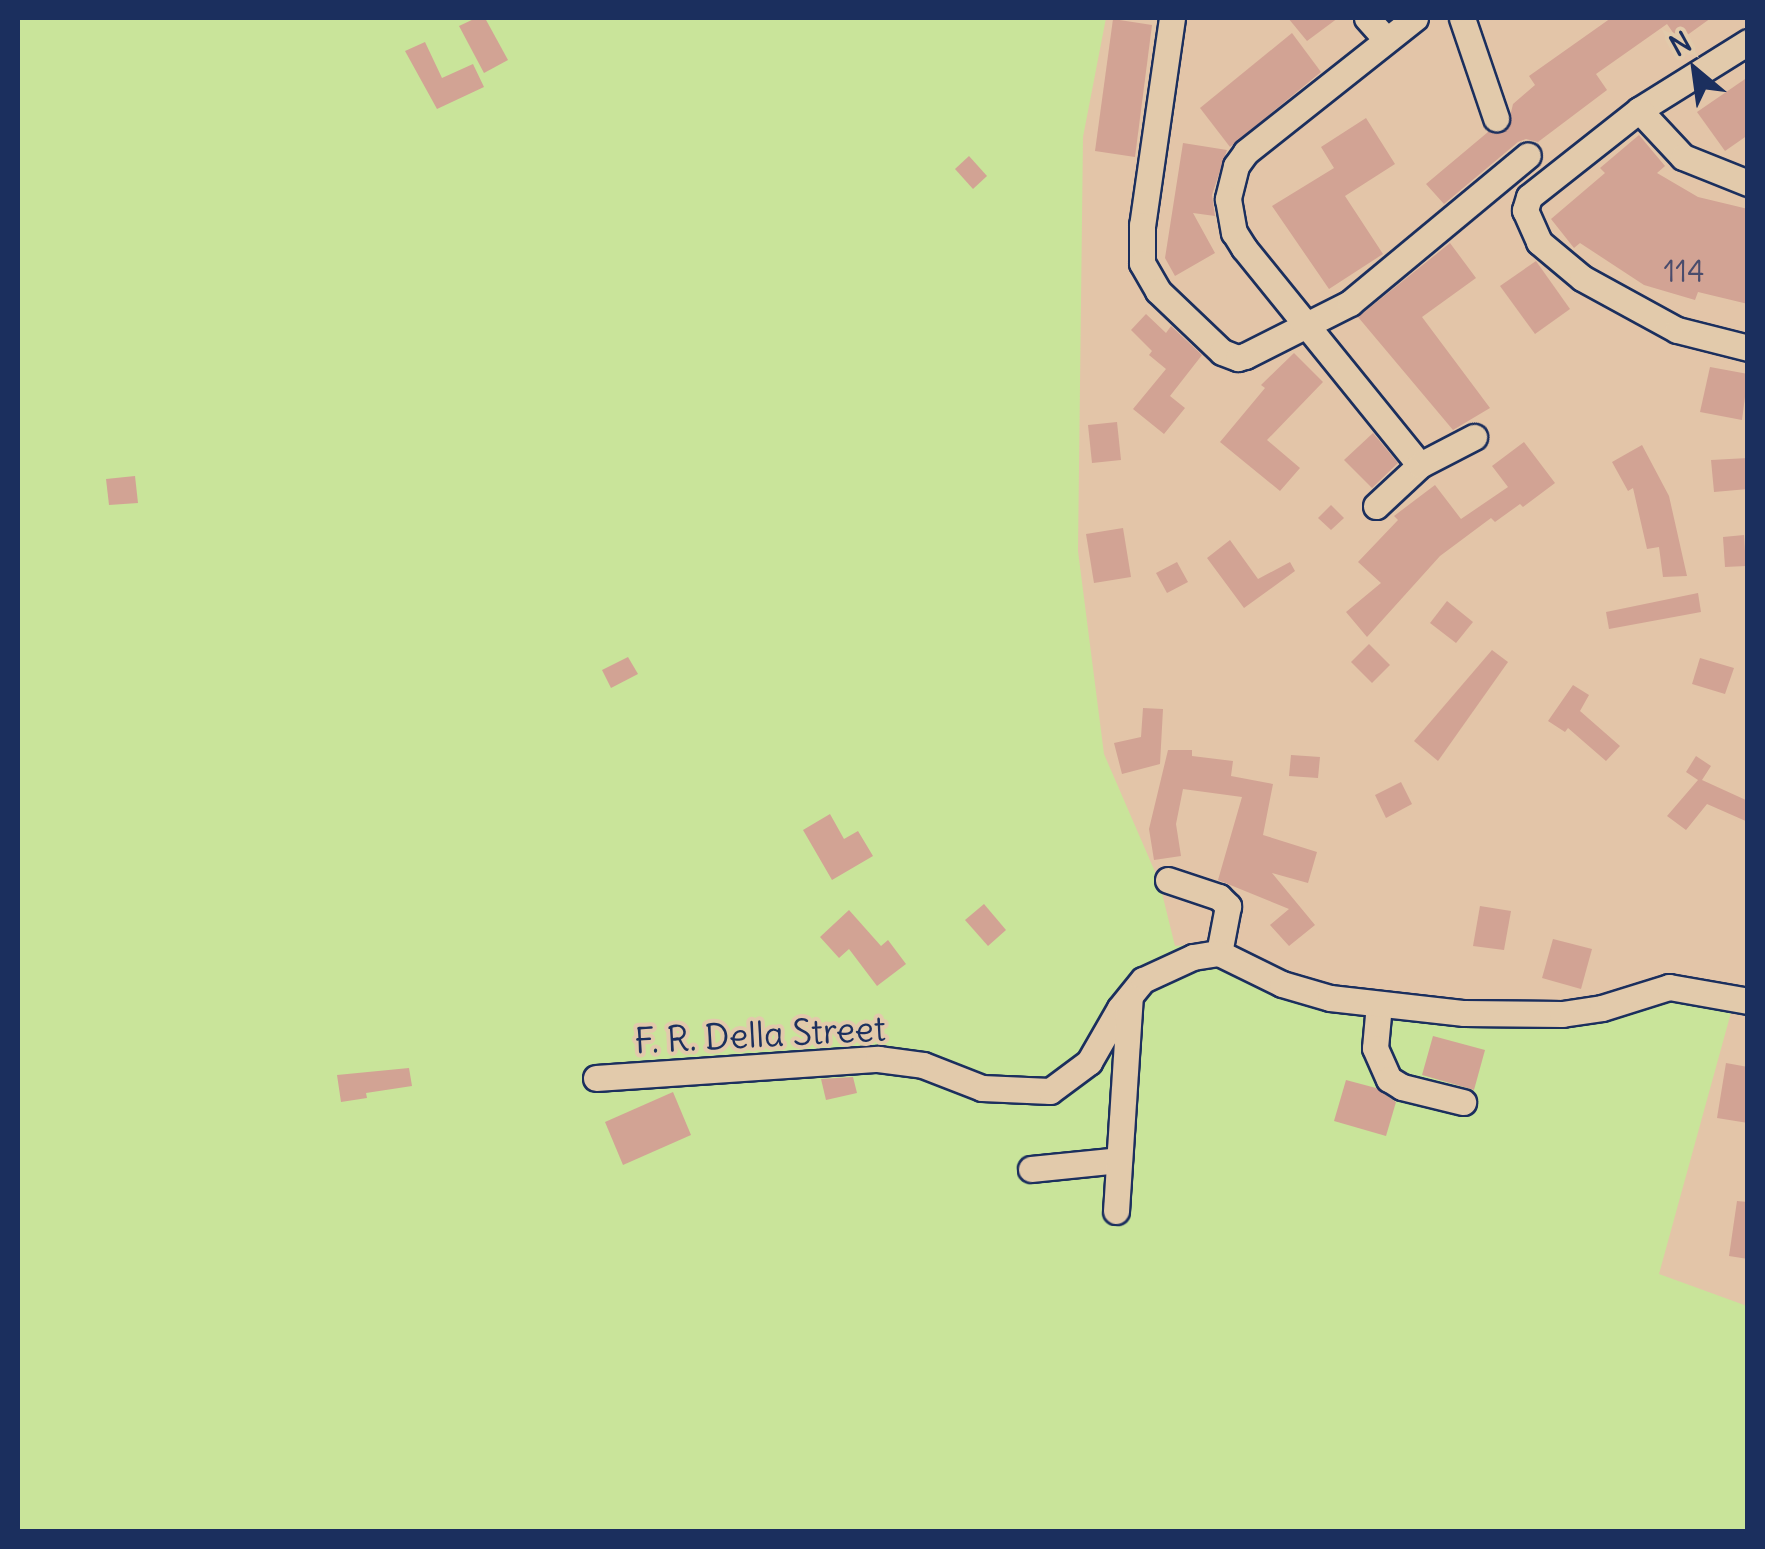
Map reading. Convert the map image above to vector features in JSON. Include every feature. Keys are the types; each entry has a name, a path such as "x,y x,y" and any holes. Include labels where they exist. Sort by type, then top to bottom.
{"street":[{"path":"1172,18 1140,248 1148,277 1222,352 1238,358 1350,303 1528,155"},
{"path":"1367,18 1386,40"},
{"path":"1415,18 1246,152 1231,180 1228,199 1234,232 1304,328 1420,466"},
{"path":"1462,18 1496,118"},
{"path":"1748,42 1639,110 1529,197 1524,210 1527,225 1556,259 1618,300 1676,330 1748,348"},
{"path":"1639,110 1682,157 1724,178 1748,183"},
{"path":"1376,506 1420,466 1474,437"},
{"path":"1168,880 1224,900 1230,911 1219,953 1282,984 1330,998 1464,1013 1562,1014 1602,1008 1669,986 1748,1001"},
{"name":"F. R. Della Street","path":"596,1078 878,1059 923,1066 982,1088 1050,1091 1089,1062 1131,992 1162,970 1219,953"},
{"path":"1116,1212 1131,992"},
{"path":"1380,1004 1375,1048 1389,1079 1402,1087 1463,1102"},
{"path":"1031,1168 1119,1160"}],"green space":[{"path":"18,18 1106,18 1083,137 1078,551 1104,754 1159,881 1175,946 1225,942 1336,992 1531,1006 1747,990 1747,1013 1732,1009 1659,1274 1747,1306 1747,1531 18,1531"}],"building":[{"path":"485,18 508,60 484,73 459,26"},
{"path":"1288,18 1338,18 1307,41"},
{"path":"1611,18 1711,18 1679,41 1667,24 1596,74 1607,90 1538,142 1518,142 1444,204 1426,184 1488,132 1507,129 1513,104 1535,85 1529,76"},
{"path":"1113,19 1152,25 1135,157 1095,151"},
{"path":"1292,33 1321,72 1230,147 1200,108"},
{"path":"425,42 442,78 473,64 484,87 437,109 405,51"},
{"path":"1748,77 1748,135 1725,151 1697,112"},
{"path":"1366,118 1395,164 1345,196 1383,254 1329,289 1272,206 1334,168 1321,147"},
{"path":"1639,135 1665,166 1657,173 1698,197 1748,209 1748,304 1698,292 1695,300 1644,285 1580,243 1574,248 1551,219 1605,173 1600,168"},
{"path":"1183,143 1227,150 1212,195 1215,216 1193,213 1215,253 1175,276 1165,258"},
{"path":"969,156 987,176 973,189 955,169"},
{"path":"1450,243 1476,278 1422,317 1490,408 1453,430 1358,317"},
{"path":"1536,261 1570,309 1535,334 1500,286"},
{"path":"1146,314 1166,333 1171,326 1202,355 1170,396 1185,408 1164,434 1133,409 1166,369 1149,355 1152,351 1131,330"},
{"path":"1294,353 1323,382 1267,440 1300,468 1280,491 1220,442 1265,388 1261,385"},
{"path":"1710,367 1748,374 1742,420 1700,412"},
{"path":"1117,422 1121,460 1092,463 1088,425"},
{"path":"1373,433 1398,463 1372,488 1344,460"},
{"path":"1524,442 1555,483 1523,507 1520,504 1495,522 1491,518 1440,556 1367,637 1346,612 1381,583 1358,562 1398,520 1394,516 1435,485 1461,519 1508,487 1492,466"},
{"path":"1642,445 1669,496 1687,576 1663,577 1659,547 1647,549 1633,488 1628,491 1612,462"},
{"path":"1748,458 1748,489 1714,492 1711,460"},
{"path":"135,476 138,503 109,505 106,479"},
{"path":"1331,505 1344,518 1331,530 1318,518"},
{"path":"1123,528 1131,577 1094,583 1086,534"},
{"path":"1744,535 1746,566 1725,567 1723,537"},
{"path":"1230,540 1258,579 1290,562 1295,571 1244,608 1207,558"},
{"path":"1177,562 1188,582 1167,593 1156,573"},
{"path":"1698,593 1701,612 1609,629 1606,612"},
{"path":"1447,601 1473,622 1456,643 1430,623"},
{"path":"1369,644 1390,665 1372,683 1351,662"},
{"path":"1492,650 1508,662 1438,761 1414,741"},
{"path":"628,657 638,674 611,688 602,670"},
{"path":"1700,658 1734,668 1725,694 1692,684"},
{"path":"1573,685 1589,695 1580,711 1620,746 1606,761 1568,728 1565,732 1548,721"},
{"path":"1143,708 1163,709 1160,764 1122,774 1114,743 1141,737"},
{"path":"1168,750 1192,750 1192,756 1233,761 1231,776 1273,784 1263,835 1317,852 1308,883 1272,873 1315,925 1289,946 1270,925 1289,909 1218,880 1242,797 1183,789 1176,824 1181,856 1154,860 1149,829"},
{"path":"1291,755 1320,757 1318,778 1289,776"},
{"path":"1696,756 1711,766 1702,780 1748,801 1748,822 1707,804 1686,830 1667,816 1698,780 1686,772"},
{"path":"1401,782 1412,804 1386,818 1375,795"},
{"path":"830,814 844,839 858,831 873,856 832,880 803,830"},
{"path":"984,904 1006,930 988,946 965,920"},
{"path":"1480,906 1511,911 1504,950 1473,946"},
{"path":"849,910 881,946 888,940 906,964 877,986 849,949 839,958 820,937"},
{"path":"1553,939 1592,949 1581,989 1542,978"},
{"path":"1433,1036 1485,1050 1474,1090 1422,1075"},
{"path":"1726,1063 1748,1067 1748,1123 1717,1118"},
{"path":"409,1068 412,1086 366,1093 367,1098 341,1102 337,1075"},
{"path":"853,1077 857,1093 826,1100 821,1079"},
{"path":"1346,1080 1376,1088 1396,1102 1386,1136 1334,1121"},
{"path":"673,1092 691,1135 623,1165 605,1122"},
{"path":"1737,1201 1748,1202 1748,1259 1729,1256"}]}
